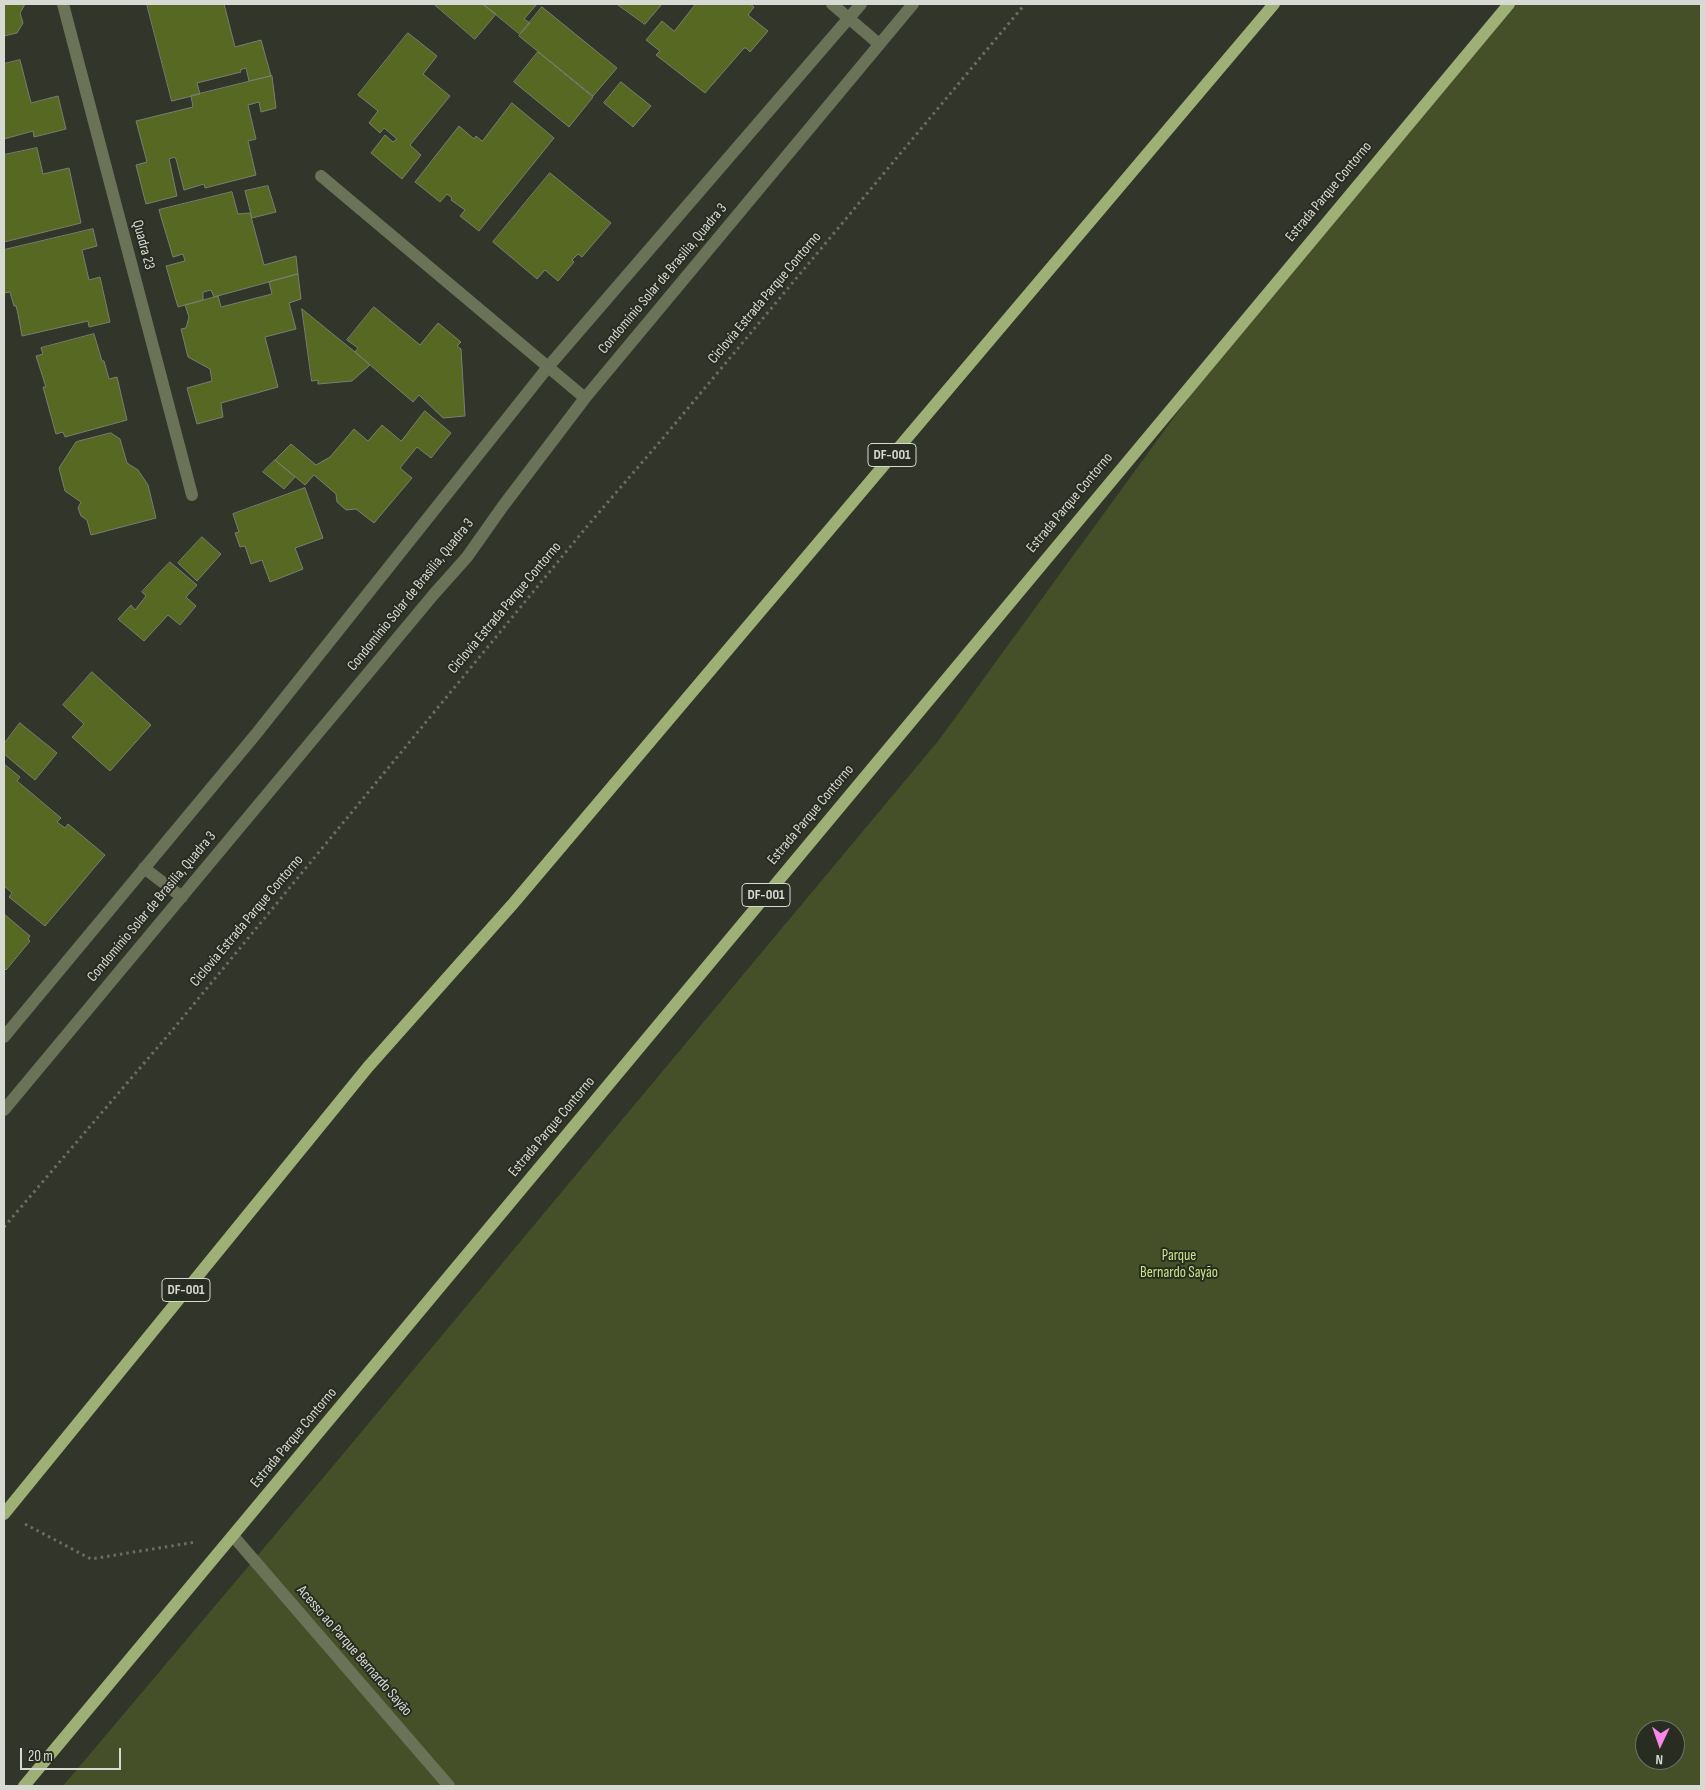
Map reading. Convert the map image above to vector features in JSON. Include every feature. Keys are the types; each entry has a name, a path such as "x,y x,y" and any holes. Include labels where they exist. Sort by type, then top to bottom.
{"main road":[{"name":"DF-001","path":"4,1513 368,1067 517,898 1274,4"},
{"name":"Estrada Parque Contorno","path":"24,1786 234,1537 1255,306 1509,4"}],"street":[{"name":"Quadra 23","path":"63,4 192,495"},
{"path":"832,4 879,44"},
{"name":"Condomínio Solar de Brasilia, Quadra 3","path":"4,1037 256,734 548,367 861,4"},
{"name":"Condomínio Solar de Brasilia, Quadra 3","path":"4,1110 434,594 467,557 585,398 913,4"},
{"path":"321,176 585,398"},
{"path":"144,868 182,897"},
{"name":"Acesso ao Parque Bernardo Sayão","path":"234,1537 449,1786"}],"path":[{"name":"Ciclovia Estrada Parque Contorno","path":"4,1228 174,1026 589,524 664,437 1025,4"},
{"path":"4,1513 91,1559 234,1537"}],"green space":[{"name":"Parque Bernardo Sayão","path":"1512,4 1701,4 1701,1786 63,1786 328,1472 939,740 1255,306"}],"building":[{"path":"4,4 25,4 20,13 23,23 17,33 4,36"},
{"path":"147,4 224,4 235,47 261,40 271,76 249,81 246,68 240,70 241,72 197,83 200,94 172,101"},
{"path":"434,4 483,4 496,14 475,39"},
{"path":"483,4 537,4 524,19 530,23 520,34"},
{"path":"617,4 662,4 645,24"},
{"path":"696,4 750,4 754,7 748,15 768,31 750,52 744,48 705,93 656,55 660,51 646,40 662,21 674,31"},
{"path":"542,7 617,68 593,96 519,36"},
{"path":"408,33 437,56 423,74 450,96 410,145 421,155 402,179 371,153 385,135 393,142 397,139 384,128 380,133 369,123 378,111 358,95"},
{"path":"538,52 593,97 569,127 514,82"},
{"path":"20,60 31,103 58,96 66,129 34,137 33,131 4,139 4,64"},
{"path":"272,76 276,108 261,112 259,102 248,105 256,139 248,141 256,175 205,188 204,184 184,190 174,157 169,159 177,196 146,204 136,165 147,162 136,121 193,107 191,96"},
{"path":"621,82 651,106 633,127 604,103"},
{"path":"512,103 554,138 479,231 460,216 465,210 451,200 452,198 447,194 440,202 415,182 459,126 474,139 476,136 482,141"},
{"path":"37,148 43,174 69,168 81,223 4,242 4,155"},
{"path":"550,173 611,223 582,257 578,254 572,260 574,262 558,281 545,270 537,279 493,242"},
{"path":"268,186 276,212 252,218 245,191"},
{"path":"232,192 238,214 250,213 264,265 296,256 298,274 214,297 211,290 203,292 203,300 178,307 166,266 185,261 183,254 173,257 159,210"},
{"path":"93,229 97,246 82,250 89,280 100,277 110,322 89,327 88,321 22,336 16,306 14,306 10,292 4,293 4,250"},
{"path":"298,274 301,299 289,303 296,329 265,337 278,387 221,403 223,417 197,424 187,388 212,381 210,369 188,357 181,329 186,328 189,317 185,305 218,296 221,307 272,294 269,282"},
{"path":"374,307 420,345 438,323 461,342 457,346 461,349 465,416 443,418 419,395 413,402 355,352 358,348 347,340"},
{"path":"302,309 370,365 352,381 318,384 318,380 312,381"},
{"path":"94,334 109,379 117,377 127,420 65,437 63,432 56,434 43,387 46,387 36,356 43,354 41,348"},
{"path":"425,411 451,433 431,458 417,447 400,468 412,478 374,523 356,509 346,510 337,502 336,494 314,475 305,485 275,460 291,444 316,465 330,457 354,429 368,441 382,425 401,441"},
{"path":"111,433 120,439 127,463 138,470 148,485 156,518 91,535 87,520 81,516 78,508 81,502 65,491 59,468 76,442"},
{"path":"275,460 295,477 284,489 263,472"},
{"path":"305,488 323,538 295,548 303,569 270,582 262,560 251,564 245,546 240,547 235,533 239,532 233,514"},
{"path":"202,537 221,554 197,581 178,563"},
{"path":"170,562 197,585 186,597 196,606 180,625 168,615 144,641 118,619 131,605 135,610 146,596 142,592"},
{"path":"92,672 151,725 110,771 72,737 84,724 63,705"},
{"path":"20,723 57,753 35,780 4,754 4,744"},
{"path":"4,764 20,777 17,781 61,818 57,822 65,828 68,824 105,855 45,926 9,897 12,893 4,886"},
{"path":"4,914 30,936 28,939 30,941 6,970 4,968"}]}
